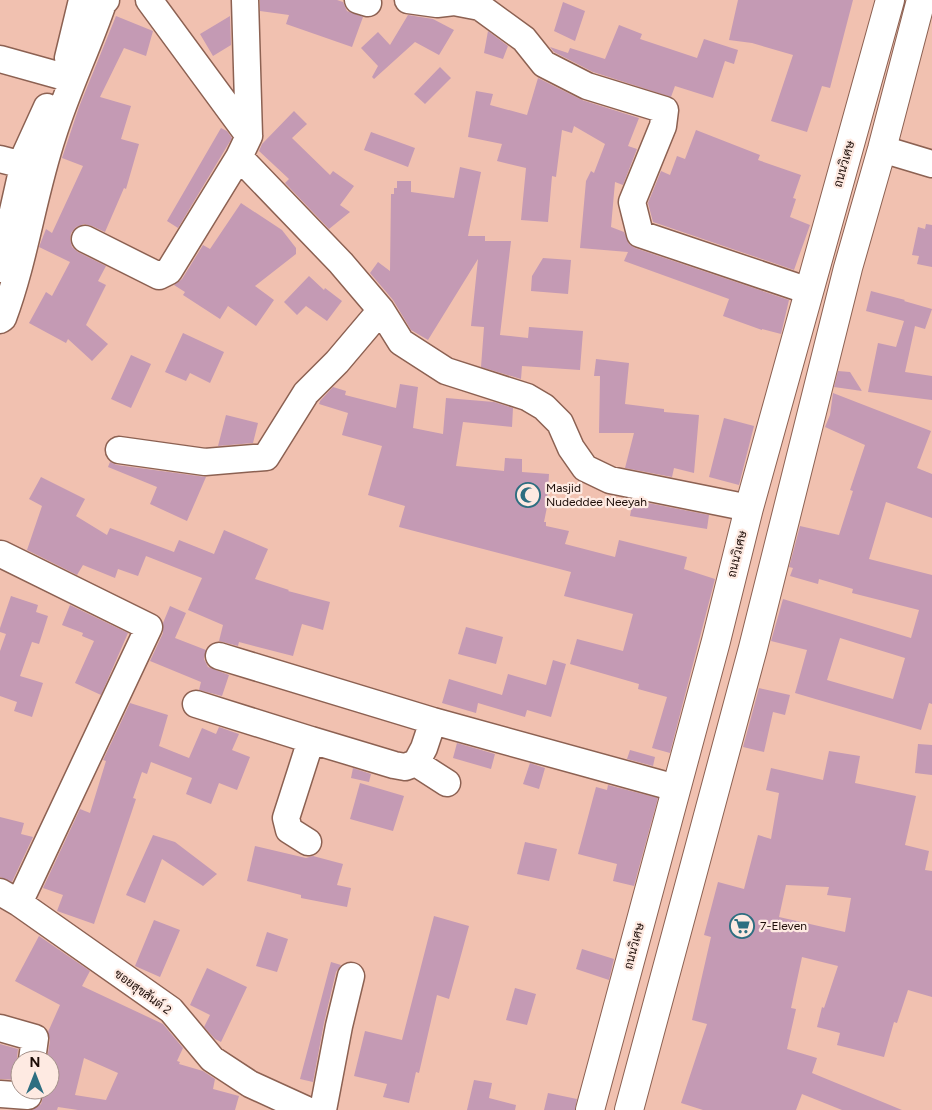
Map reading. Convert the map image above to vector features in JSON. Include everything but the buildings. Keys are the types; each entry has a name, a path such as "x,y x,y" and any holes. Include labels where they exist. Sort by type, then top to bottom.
{"main road":[{"name":"ถนนวิเศษ","path":"590,1110 749,508 890,0"},
{"path":"629,1110 753,648 848,268 882,149 921,0"}],"street":[{"path":"0,268 12,162 26,153 66,65 82,0"},
{"path":"0,320 10,298 53,133 103,3 106,0"},
{"path":"149,0 244,146 381,310 401,342 446,371 528,398 544,407 560,423 572,448 585,468 610,480 749,508"},
{"path":"85,239 159,276 169,271 244,146 245,0"},
{"path":"408,0 437,4 454,2 480,7 524,39 544,64 587,86 665,110 664,126 632,202 640,234 809,291"},
{"path":"0,58 61,76"},
{"path":"882,149 932,164"},
{"path":"119,450 205,462 266,456 306,393 337,362 381,310"},
{"path":"1,554 149,628 9,898"},
{"path":"220,656 433,721 676,788"},
{"path":"196,704 394,765 405,766 416,763 424,748 433,721"},
{"path":"308,842 289,830 286,818 311,740"},
{"path":"416,763 447,783"},
{"name":"ซอยสุขสันต์ 2","path":"9,898 171,1010 212,1059 250,1084 307,1110"},
{"path":"323,1110 338,1026 351,976"},
{"path":"0,1028 35,1038 33,1050"}],"place":[{"name":"Masjid Nudeddee Neeyah","path":"528,495"},
{"name":"7-Eleven","path":"742,926"}]}
